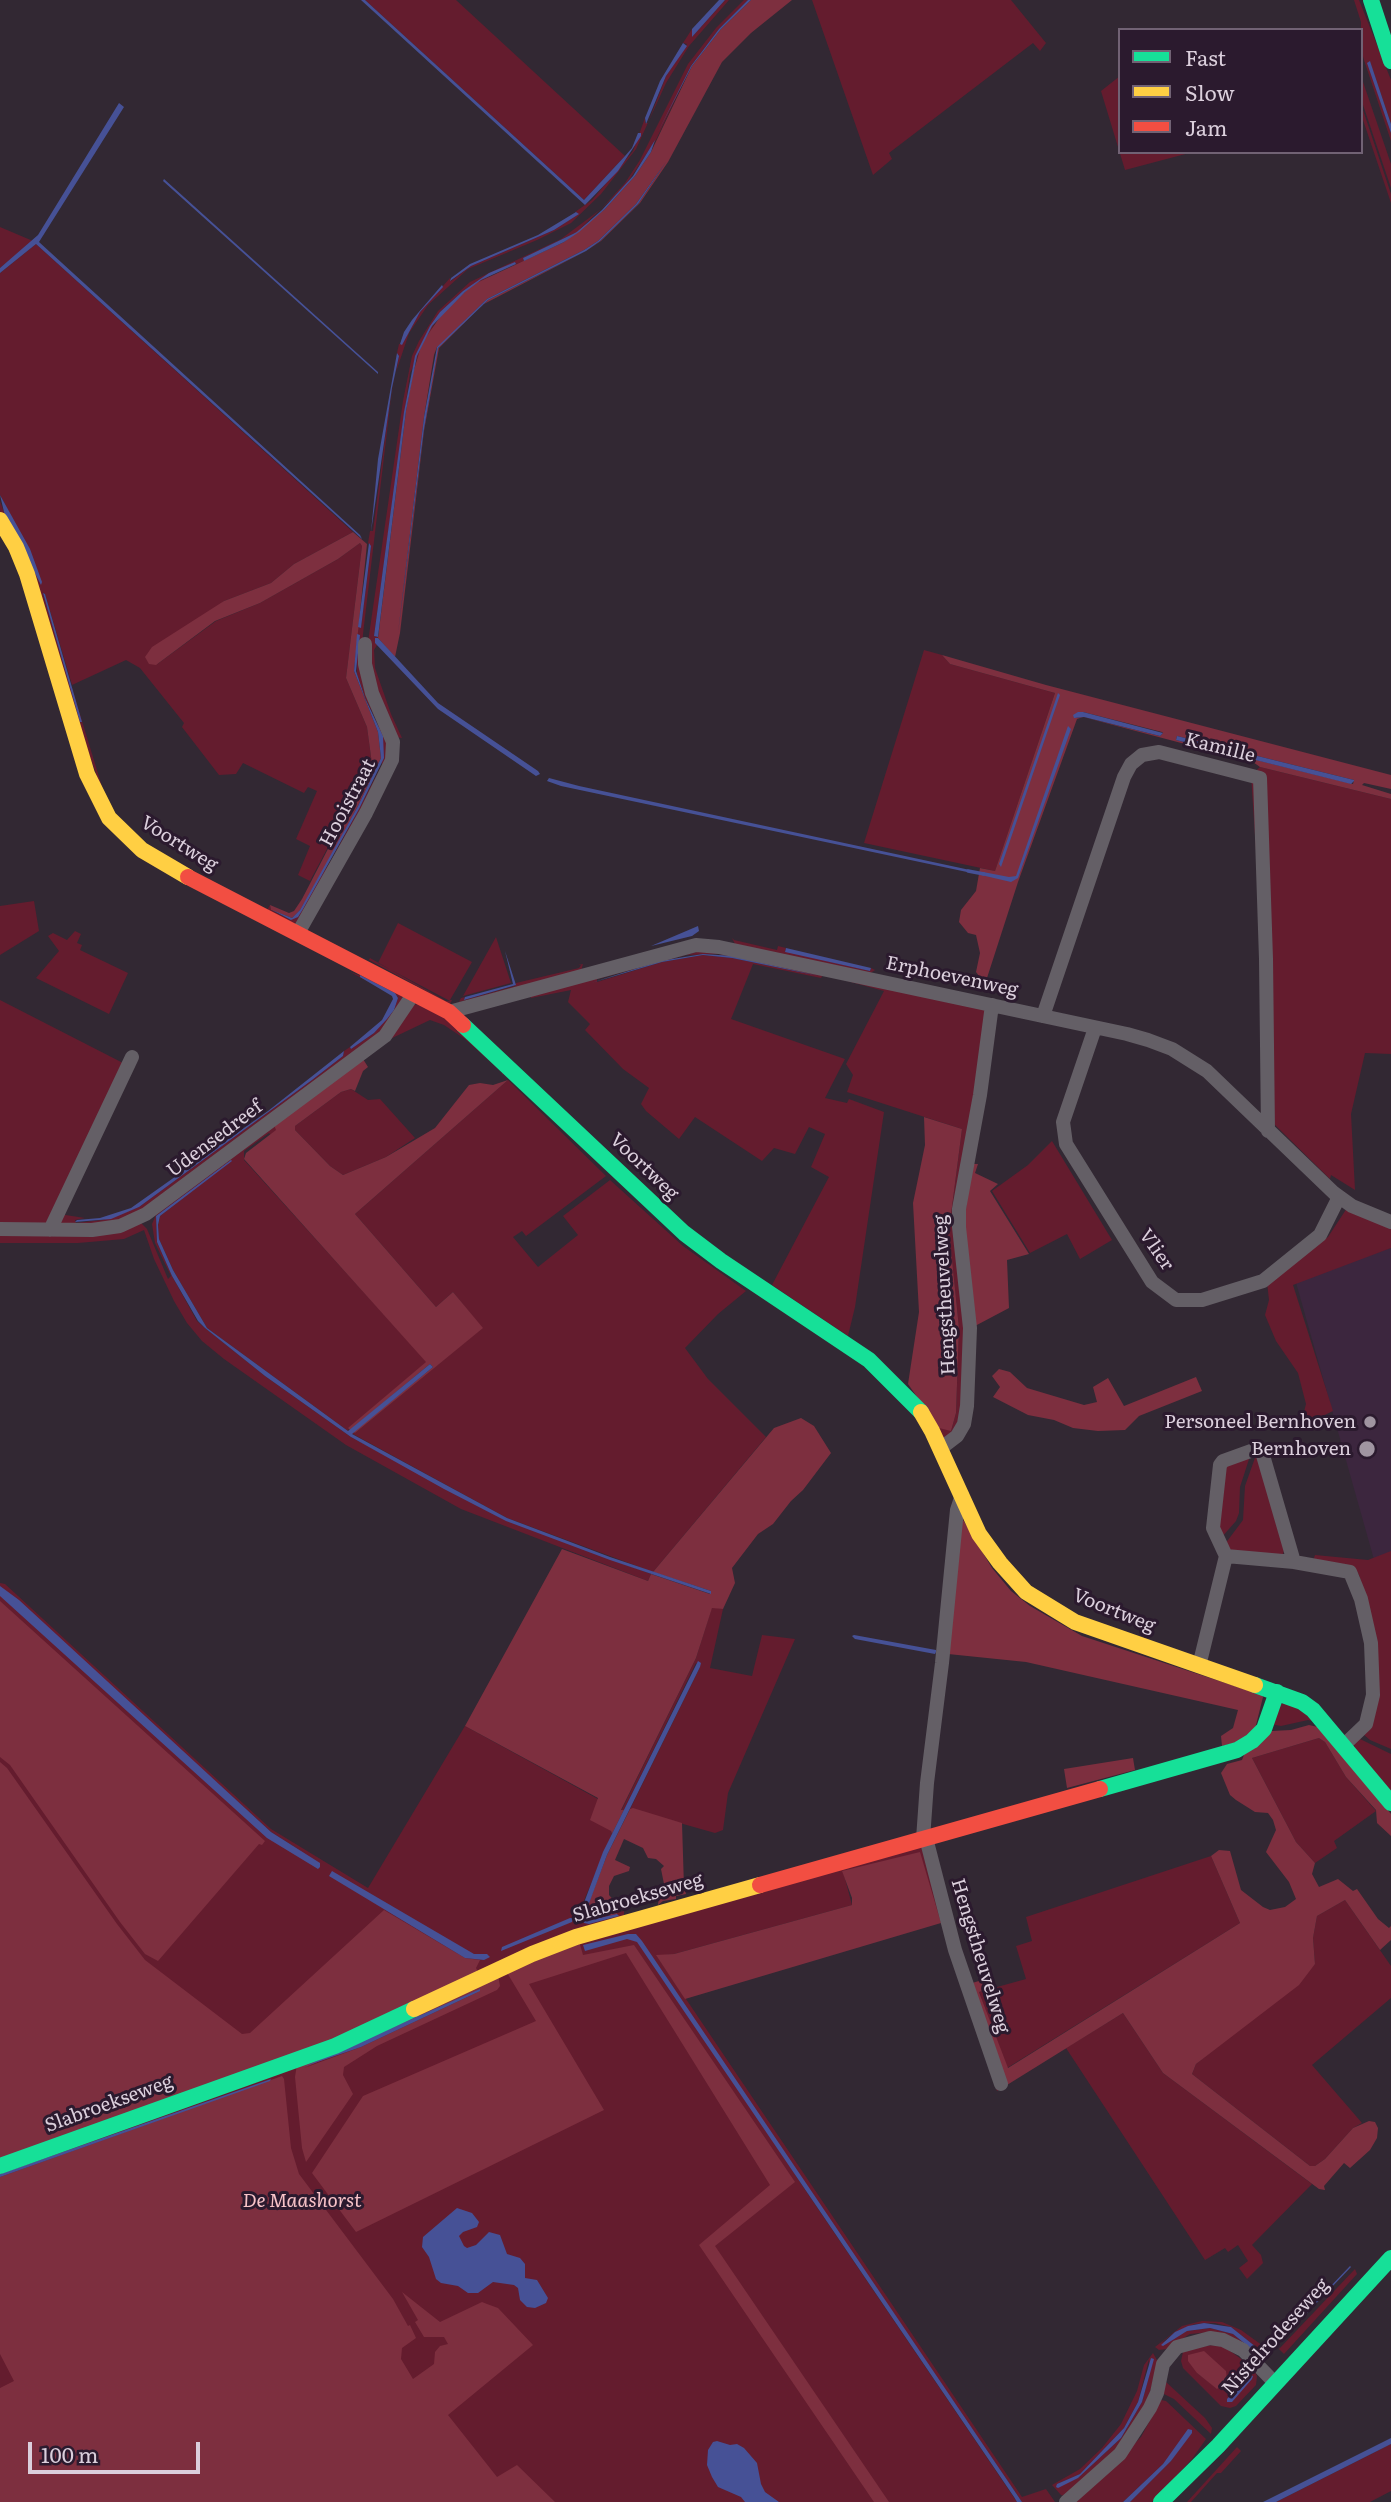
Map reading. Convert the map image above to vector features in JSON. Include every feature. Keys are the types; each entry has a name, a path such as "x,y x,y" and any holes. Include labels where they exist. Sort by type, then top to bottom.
{"street":[{"path":"1371,0 1391,61"},
{"name":"Voortweg","path":"0,520 16,547 27,575 87,774 109,818 142,850 162,863 449,1012 684,1234 869,1360 918,1407 979,1534 1026,1592 1075,1622 1303,1702 1313,1710 1391,1803"},
{"name":"Hooistraat","path":"298,933 366,813 392,760 393,742 367,676 365,644"},
{"name":"Kamille","path":"1043,1016 1124,777 1131,764 1142,755 1158,752 1259,778 1266,959 1268,1131"},
{"name":"Erphoevenweg","path":"449,1012 696,945 719,947 1043,1016 1148,1040 1188,1058 1207,1071 1318,1180 1339,1197 1352,1206 1391,1222"},
{"name":"Udensedreef","path":"0,1228 101,1229 120,1226 146,1214 385,1036 414,993"},
{"name":"Hengstheuvelweg","path":"940,1449 957,1436 964,1423 967,1406 970,1328 959,1209 980,1096 992,1005"},
{"name":"Vlier","path":"1095,1028 1063,1122 1066,1144 1152,1282 1176,1300 1202,1300 1263,1281 1320,1235 1339,1197"},
{"path":"50,1230 132,1057"},
{"path":"1199,1666 1226,1556 1213,1528 1220,1465 1223,1461 1259,1448 1262,1452 1294,1562"},
{"name":"Hengstheuvelweg","path":"962,1495 957,1510 927,1783 925,1838 955,1950 1001,2084"},
{"path":"1226,1556 1344,1569 1354,1577 1371,1643 1373,1695 1366,1724 1343,1746"},
{"name":"Slabroekseweg","path":"0,2166 335,2046 532,1954 576,1937 1237,1750 1252,1741 1264,1729 1277,1692"},
{"name":"Nistelrodeseweg","path":"1161,2502 1218,2446 1229,2426 1391,2243"},
{"name":"Nistelrodeseweg","path":"1272,2379 1391,2258"},
{"path":"1066,2502 1121,2454 1157,2393 1163,2364 1177,2347 1210,2338 1223,2340 1243,2350 1272,2379"}],"shaded area":[{"name":"Bernhoven","path":"1391,1248 1391,1620 1295,1279"}],"green space":[{"path":"365,0 456,0 625,156 584,200"},
{"path":"725,0 729,0 689,46 666,83 649,120 666,76 687,44 683,43 692,29 692,37"},
{"path":"744,0 748,0 719,29 691,66 656,140 625,186 601,209 625,183 640,160 688,64 716,28"},
{"path":"751,0 792,0 751,33 722,62 668,162 640,203 601,241 586,251 600,241 638,204 666,162 636,204 598,241 487,299 439,348 424,431 395,657 378,638 406,411 422,343 442,314 472,285 564,242 605,209 635,176 651,152 692,66 721,29","holes":["441,344 437,350 424,429 398,633 424,417 434,355 437,347"]},
{"path":"812,0 1011,0 1046,43 1040,51 1033,43 889,153 892,159 873,175"},
{"path":"1354,0 1359,0 1391,80 1391,124 1368,62 1391,133 1391,141 1363,56 1361,22"},
{"path":"1118,78 1118,147 1101,91"},
{"path":"1363,82 1391,164 1391,188 1363,105"},
{"path":"1363,110 1391,194 1391,203 1363,120"},
{"path":"645,118 645,123 648,123 636,149 601,194 571,223 468,269 428,305 409,333 396,372 399,344 402,344 420,312 450,278 451,281 471,266 554,230 577,215 575,212 592,200 633,151"},
{"path":"1120,154 1185,154 1125,170"},
{"path":"601,209 577,232 463,291 440,312 410,373 374,636 378,637 374,650 375,668 402,738 395,737 374,693 368,642 403,401 412,356 419,341 438,311 470,282 561,239"},
{"path":"0,227 33,241 0,268"},
{"path":"36,244 353,532 294,564 271,583 224,601 156,665 216,621 260,603 338,559 360,543 362,546 346,678 367,727 372,764 310,881 298,875 310,846 296,839 317,791 308,787 304,793 243,763 236,774 219,775 182,727 184,723 140,668 126,660 72,685 43,593 107,803 0,514 0,501 4,512 9,512 0,495 0,273"},
{"path":"586,251 483,304 488,300"},
{"path":"396,374 362,652 387,730 389,759 298,922 294,923 266,912 270,905 271,910 291,920 331,861 382,765 378,723 365,698 357,674 357,634 358,627 361,627 371,546 368,543 370,531 373,531 388,415"},
{"path":"353,532 367,544 354,671 378,732 381,758 326,865 300,910 292,918 271,910 270,905 289,913 294,911 372,764 367,727 346,678 362,546 360,543 338,559 260,603 215,621 156,665 149,664 145,657 152,647 224,601 271,583 294,564"},
{"path":"924,650 942,655 950,664 1055,693 995,871 864,843"},
{"path":"942,655 1046,685 1391,775 1391,789 1364,783 1362,785 1391,794 1391,799 1260,767 1253,762 1083,717 1077,719 1018,882 986,981 982,980 976,972 980,953 976,935 968,933 959,922 961,910 976,891 980,868 995,871 1055,693 950,664","holes":["1083,712 1163,733 1160,736 1083,717 1075,718","1177,736 1354,780 1353,784 1176,740"]},
{"path":"1260,767 1391,799 1391,1054 1365,1053 1351,1114 1355,1190 1331,1175 1330,1179 1274,1124 1251,775"},
{"path":"34,901 39,931 0,955 0,906"},
{"path":"398,923 472,962 450,1004 369,960 370,958 378,963","holes":["390,970 450,1001 446,1001"]},
{"path":"75,931 81,934 77,943 82,945 80,950 128,973 109,1014 36,978 59,951 48,936 53,933 67,940"},
{"path":"496,937 511,983 463,996"},
{"path":"732,938 777,950 778,946 786,948 785,951 875,970 869,974 735,944"},
{"path":"709,949 823,975 821,978 753,964 731,1019 845,1059 825,1098 847,1103 849,1099 884,1112 855,1307 848,1336 772,1285 829,1177 811,1167 825,1134 809,1127 795,1154 774,1148 762,1161 695,1117 679,1139 641,1104 649,1088 623,1069 585,1030 590,1024 568,1002 571,990 531,998 530,994","holes":["719,954 819,976 732,958 703,955 662,962 597,982 597,979 686,955"]},
{"path":"583,964 581,971 459,1002 461,998 465,997 464,1000 515,986 516,983 579,968 581,965 578,965"},
{"path":"350,972 398,989 403,1000 390,1025 152,1206 119,1222 61,1228 59,1214 85,1218 75,1220 76,1223 103,1220 139,1207 312,1080 343,1056 344,1051 374,1033 394,1010 398,997"},
{"path":"840,979 982,1007 987,1013 968,1147 964,1408 958,1428 944,1438 926,1414 951,1431 956,1413 959,1328 949,1230 962,1129 847,1092 853,1075 846,1064 884,991"},
{"path":"0,1000 123,1063 45,1227 0,1226"},
{"path":"424,1003 448,1017 469,1036 505,1070 502,1075 502,1072 465,1039 444,1025 430,1020 388,1040 274,1125 277,1130 244,1151 244,1160 427,1362 348,1431 207,1328 173,1270 159,1239 158,1226 160,1216 232,1160 156,1216 157,1242 197,1321 265,1376 351,1437 506,1520 651,1574 648,1581 461,1509 346,1445 202,1341 174,1301 144,1230 124,1239 78,1243 0,1243 0,1232 103,1234 139,1221 147,1229 168,1279 171,1276 155,1243 152,1224 158,1210 389,1037 413,1005"},
{"path":"363,1059 368,1067 363,1071 355,1091 351,1089 341,1092 295,1126 295,1130 330,1166 343,1175 386,1157 435,1128 469,1085 493,1085 508,1080 355,1214 436,1307 453,1292 483,1328 355,1433 353,1432 433,1367 430,1364 350,1430 348,1428 426,1362 244,1159 246,1153 276,1130 274,1125"},
{"path":"508,1080 606,1176 526,1236 522,1231 513,1237 538,1267 578,1235 563,1216 610,1180 683,1246 746,1291 718,1314 685,1348 708,1379 766,1437 653,1572 507,1518 351,1433 355,1433 482,1328 453,1292 436,1307 355,1214"},
{"path":"351,1089 368,1100 380,1099 415,1138 386,1157 343,1175 330,1166 295,1130 295,1126 341,1092"},
{"path":"924,1117 962,1129 949,1230 959,1328 956,1413 951,1431 939,1428 908,1384 919,1312 913,1203 925,1145"},
{"path":"1052,1141 1112,1240 1080,1259 1067,1234 1030,1253 992,1191 1028,1165"},
{"path":"971,1164 978,1164 975,1173 998,1184 990,1191 1029,1254 1007,1260 1009,1308 975,1326 964,1226"},
{"path":"1347,1208 1391,1229 1391,1248 1293,1285 1333,1411 1300,1427 1306,1404 1298,1373 1276,1341 1265,1315 1269,1300 1267,1282 1328,1237"},
{"path":"999,1369 1010,1372 1027,1388 1084,1405 1097,1402 1093,1387 1108,1378 1124,1406 1196,1377 1202,1391 1139,1416 1125,1430 1098,1431 1073,1428 1054,1420 1028,1415 993,1397 1000,1387 992,1376"},
{"path":"801,1418 814,1426 831,1453 803,1490 773,1524 758,1534 732,1568 735,1583 723,1609 712,1608 696,1658 621,1810 624,1810 612,1834 590,1820 598,1798 465,1726 562,1549 648,1581 651,1574 710,1594 711,1591 653,1572 774,1428"},
{"path":"1251,1453 1240,1487 1239,1513 1236,1521 1221,1538 1217,1530 1226,1465"},
{"path":"1256,1455 1285,1547 1283,1554 1276,1558 1231,1551 1225,1544 1243,1520 1245,1486"},
{"path":"962,1518 992,1568 1011,1591 1030,1606 1082,1636 1262,1695 1255,1729 1242,1741 1222,1746 1221,1736 1233,1728 1238,1710 1026,1662 948,1654"},
{"path":"1391,1551 1391,1749 1363,1734 1373,1631 1359,1575 1355,1569 1313,1561 1315,1555 1368,1560"},
{"name":"De Maashorst","path":"0,1583 5,1584 271,1829 368,1888 465,1726 598,1799 612,1834 580,1910 579,1919 624,1911 624,1916 920,1843 1000,2089 997,2091 941,1923 843,1871 852,1905 674,1954 657,1956 1022,2497 1046,2489 1055,2502 1022,2502 667,1981 1017,2502 0,2502","holes":["202,1769 271,1832 301,1851 267,1833"]},
{"path":"0,1601 265,1841 262,1845 259,1844 158,1961 145,1954 120,1922 10,1765 0,1757"},
{"path":"712,1607 723,1609 710,1668 752,1676 762,1635 795,1639 728,1793 723,1830 715,1833 630,1809 700,1667 696,1663 624,1810 621,1811 696,1658"},
{"path":"1286,1701 1319,1723 1308,1720 1281,1726 1270,1724 1276,1708"},
{"path":"1309,1725 1322,1728 1391,1814 1391,1836 1377,1823 1376,1810 1346,1777 1325,1742 1319,1738 1252,1758 1296,1842 1315,1863 1312,1874 1319,1887 1338,1879 1353,1891 1357,1889 1378,1919 1389,1928 1391,1926 1391,1940 1380,1950 1345,1900 1317,1916 1313,1938 1315,1964 1299,1985 1196,2064 1192,2074 1310,2166 1315,2166 1325,2159 1353,2128 1369,2121 1375,2122 1378,2128 1377,2138 1370,2150 1350,2168 1344,2163 1324,2186 1325,2190 1319,2189 1163,2073 1123,2013 1007,2085 969,1984 982,1980 986,1990 979,1992 1008,2068 1240,1923 1211,1856 1219,1850 1230,1851 1241,1890 1263,1907 1270,1910 1285,1907 1296,1899 1289,1882 1266,1852 1276,1830 1273,1820 1268,1813 1255,1812 1230,1795 1221,1773 1227,1764 1242,1760 1246,1750 1272,1731"},
{"path":"1319,1738 1325,1742 1346,1777 1376,1811 1334,1841 1337,1848 1315,1863 1296,1842 1252,1758"},
{"path":"1358,1738 1391,1754 1391,1798 1355,1754 1354,1742"},
{"path":"1133,1758 1135,1770 1067,1788 1064,1769"},
{"path":"0,1762 7,1768 145,1960 242,2034 250,2033 384,1910 465,1958 480,1960 476,1968 479,1974 365,2029 0,2162"},
{"path":"630,1809 682,1823 686,1894 658,1905 664,1884 661,1869 664,1866 656,1859 648,1858 643,1848 624,1839 615,1860 630,1867 629,1871 614,1876 609,1886 609,1895 616,1903 617,1914 587,1920 584,1915 607,1855"},
{"path":"920,1852 941,1923 685,1999 656,1955 674,1954 852,1905 842,1871"},
{"path":"1211,1856 1240,1923 1007,2068 979,1992 1026,1979 1016,1946 1032,1941 1026,1917"},
{"path":"1345,1900 1391,1966 1391,1998 1312,2065 1362,2123 1353,2128 1325,2159 1315,2166 1310,2166 1192,2074 1196,2064 1315,1964 1313,1938 1317,1916"},
{"path":"579,1941 583,1955 634,1945 795,2182 715,2246 889,2502 874,2502 699,2245 770,2185 626,1953 529,1984 604,2110 356,2232 312,2173 363,2096 536,2021 506,1971"},
{"path":"498,1975 500,1986 497,1990 377,2046 344,2067 343,2075 353,2094 306,2162 302,2148 295,2077 297,2064","holes":["480,1991 361,2047 304,2068"]},
{"path":"1123,2013 1163,2073 1312,2184 1252,2245 1261,2255 1263,2263 1247,2279 1239,2268 1248,2261 1238,2245 1228,2252 1225,2248 1205,2260 1066,2048"},
{"path":"282,2076 291,2148 299,2174 393,2299 408,2326 410,2325 416,2338 402,2348 401,2359 413,2379 434,2364 435,2352 440,2346 448,2344 444,2337 424,2337 402,2292 440,2322 482,2302 498,2308 533,2345 448,2415 497,2477 517,2465 555,2502 0,2502 0,2388 14,2381 0,2354 0,2177"},
{"path":"1355,2269 1357,2274 1284,2354 1279,2349"},
{"path":"1202,2321 1222,2322 1241,2330 1270,2351 1262,2358 1258,2355 1256,2357 1211,2332 1190,2334 1166,2349 1159,2350 1155,2347 1182,2326","holes":["1215,2323 1231,2327 1267,2353 1260,2356 1233,2334 1210,2328 1187,2331 1161,2343 1175,2332 1195,2324"]},
{"path":"1217,2345 1226,2348 1254,2370 1257,2376 1256,2385 1236,2406 1221,2406 1183,2368 1183,2352 1200,2346","holes":["1197,2373 1228,2376 1217,2388"]},
{"path":"1204,2351 1226,2371 1227,2380 1217,2389 1197,2373 1188,2361 1188,2355"},
{"path":"1153,2353 1158,2362 1150,2392 1144,2409 1125,2441 1067,2497 1061,2495 1052,2485 1080,2469 1102,2448 1121,2424 1137,2391 1144,2365","holes":["1149,2359 1149,2376 1142,2402 1121,2438 1078,2478 1057,2484 1080,2474 1124,2428 1138,2402"]},
{"path":"1166,2382 1205,2418 1212,2428 1211,2434 1174,2399 1160,2392"},
{"path":"1161,2400 1166,2401 1206,2439 1192,2459 1152,2502 1130,2502 1171,2461 1190,2429 1163,2464 1123,2502 1076,2502 1141,2437"},
{"path":"1391,2444 1391,2491 1370,2502 1276,2502"},
{"path":"1237,2447 1241,2451 1221,2473 1217,2473 1191,2502 1187,2502"}],"water":[{"path":"361,0 365,0 584,200 632,148 638,133 641,133 641,136 618,171 585,205"},
{"path":"719,0 725,0 692,37 692,29"},
{"path":"751,0 721,29 692,66 658,132 691,66 719,29"},
{"path":"683,43 687,46 666,76 646,124 645,118 660,81"},
{"path":"1370,61 1391,124 1391,133 1367,63"},
{"path":"119,103 124,107 39,242 362,539 36,244 0,273 0,268 38,235"},
{"path":"655,140 651,152 635,176 605,209 579,232 564,242 524,261 523,258 577,232 602,210 633,176"},
{"path":"666,162 638,204 600,241 586,251 488,300 438,348 424,429 398,633 424,417 437,347 487,299 598,241 636,204"},
{"path":"164,179 378,372 378,374 163,181"},
{"path":"576,212 579,214 554,230 471,266 450,281 470,264 538,235"},
{"path":"515,262 516,264 481,280 465,292 432,326 417,356 406,411 378,637 374,636 404,412 415,356 430,326 440,312 463,291 489,273"},
{"path":"442,285 420,312 402,345 400,344 412,320"},
{"path":"397,353 399,356 371,532 378,459"},
{"path":"0,495 30,549 41,585 4,512"},
{"path":"369,543 371,546 361,628 358,627"},
{"path":"43,593 45,594 82,722 80,722"},
{"path":"357,634 360,635 356,671 383,736 384,758 303,909 298,917 291,920 272,910 292,918 300,910 358,806 381,758 378,732 354,671"},
{"path":"375,638 378,638 438,703 540,774 536,776 438,709 375,643"},
{"path":"1058,693 1060,695 1001,867 999,864"},
{"path":"1078,712 1163,733 1160,736 1084,717 1074,718 1073,715"},
{"path":"1068,726 1071,729 1018,878 1011,882 981,875 983,872 1016,876"},
{"path":"1177,736 1354,781 1351,784 1176,740"},
{"path":"549,778 970,870 967,872 561,786 547,781"},
{"path":"698,926 699,931 692,936 651,946"},
{"path":"786,948 871,968 870,971 785,952"},
{"path":"505,951 516,985 464,1000 465,997 513,984"},
{"path":"703,954 733,956 819,976 732,958 703,955 662,962 591,983 660,961"},
{"path":"360,975 395,993 398,998 387,1019 374,1033 351,1049 350,1047 382,1020 393,999"},
{"path":"344,1051 343,1056 312,1080 139,1207 111,1219 75,1222 100,1218 131,1208 268,1111"},
{"path":"231,1160 160,1216 158,1225 159,1239 173,1270 207,1328 348,1431 430,1364 433,1367 352,1434 507,1518 711,1591 711,1594 506,1521 444,1489 351,1437 265,1376 205,1328 198,1321 172,1276 157,1242 156,1216"},
{"path":"0,1586 19,1600 271,1832 320,1863 320,1867 318,1869 267,1838 0,1596"},
{"path":"852,1636 936,1652 935,1654 855,1639"},
{"path":"698,1661 701,1663 700,1667 607,1855 584,1917 591,1920 617,1914 619,1916 584,1923 579,1916 603,1852"},
{"path":"332,1871 474,1954 487,1954 490,1957 484,1960 465,1958 329,1876"},
{"path":"573,1918 572,1922 501,1951 502,1947"},
{"path":"636,1934 642,1941 1022,2502 1017,2502 637,1942 627,1939 585,1951 583,1945"},
{"path":"480,1989 361,2047 303,2067"},
{"path":"271,2079 270,2081 0,2177 0,2174"},
{"path":"457,2208 472,2213 479,2222 477,2227 459,2236 464,2246 467,2248 476,2245 489,2232 500,2235 507,2254 520,2258 525,2264 525,2278 537,2280 548,2298 546,2303 535,2308 527,2307 520,2300 518,2288 514,2285 493,2282 478,2293 468,2293 458,2286 441,2283 436,2279 429,2257 422,2247 423,2237"},
{"path":"1351,2267 1286,2335 1286,2333"},
{"path":"1204,2323 1231,2327 1261,2351 1267,2352 1260,2356 1233,2334 1210,2328 1187,2331 1161,2345 1175,2332"},
{"path":"1151,2358 1154,2359 1142,2402 1121,2438 1078,2478 1056,2487 1057,2484 1080,2474 1124,2428 1138,2402"},
{"path":"1250,2375 1253,2376 1252,2379 1232,2402 1227,2402 1227,2399"},
{"path":"1188,2429 1192,2430 1192,2433 1171,2461 1130,2502 1123,2502 1163,2464"},
{"path":"1391,2438 1391,2444 1276,2502 1263,2502"},
{"path":"713,2442 737,2444 744,2448 757,2463 765,2492 779,2502 745,2502 741,2497 718,2487 707,2465 708,2450"}],"waterway":[{"path":"968,871 984,874"}],"traffic: fast":[{"path":"1371,0 1391,61"},
{"path":"463,1025 684,1233 721,1261 869,1360 921,1412"},
{"path":"1255,1685 1302,1702 1313,1710 1391,1803"},
{"path":"1100,1789 1237,1750 1252,1741 1264,1729 1277,1692"},
{"path":"0,2166 335,2046 414,2009"},
{"path":"1161,2502 1218,2446 1391,2258"}],"traffic: slow":[{"path":"0,520 16,547 27,574 87,774 109,818 142,850 188,877"},
{"path":"921,1412 979,1534 1026,1592 1075,1622 1255,1685"},
{"path":"414,2009 532,1954 576,1937 760,1885"}],"traffic: jam":[{"path":"188,877 449,1012 463,1025"},
{"path":"760,1885 1100,1789"}],"place":[{"name":"Personeel Bernhoven","path":"1370,1422"},
{"name":"Bernhoven","path":"1367,1449"}]}
